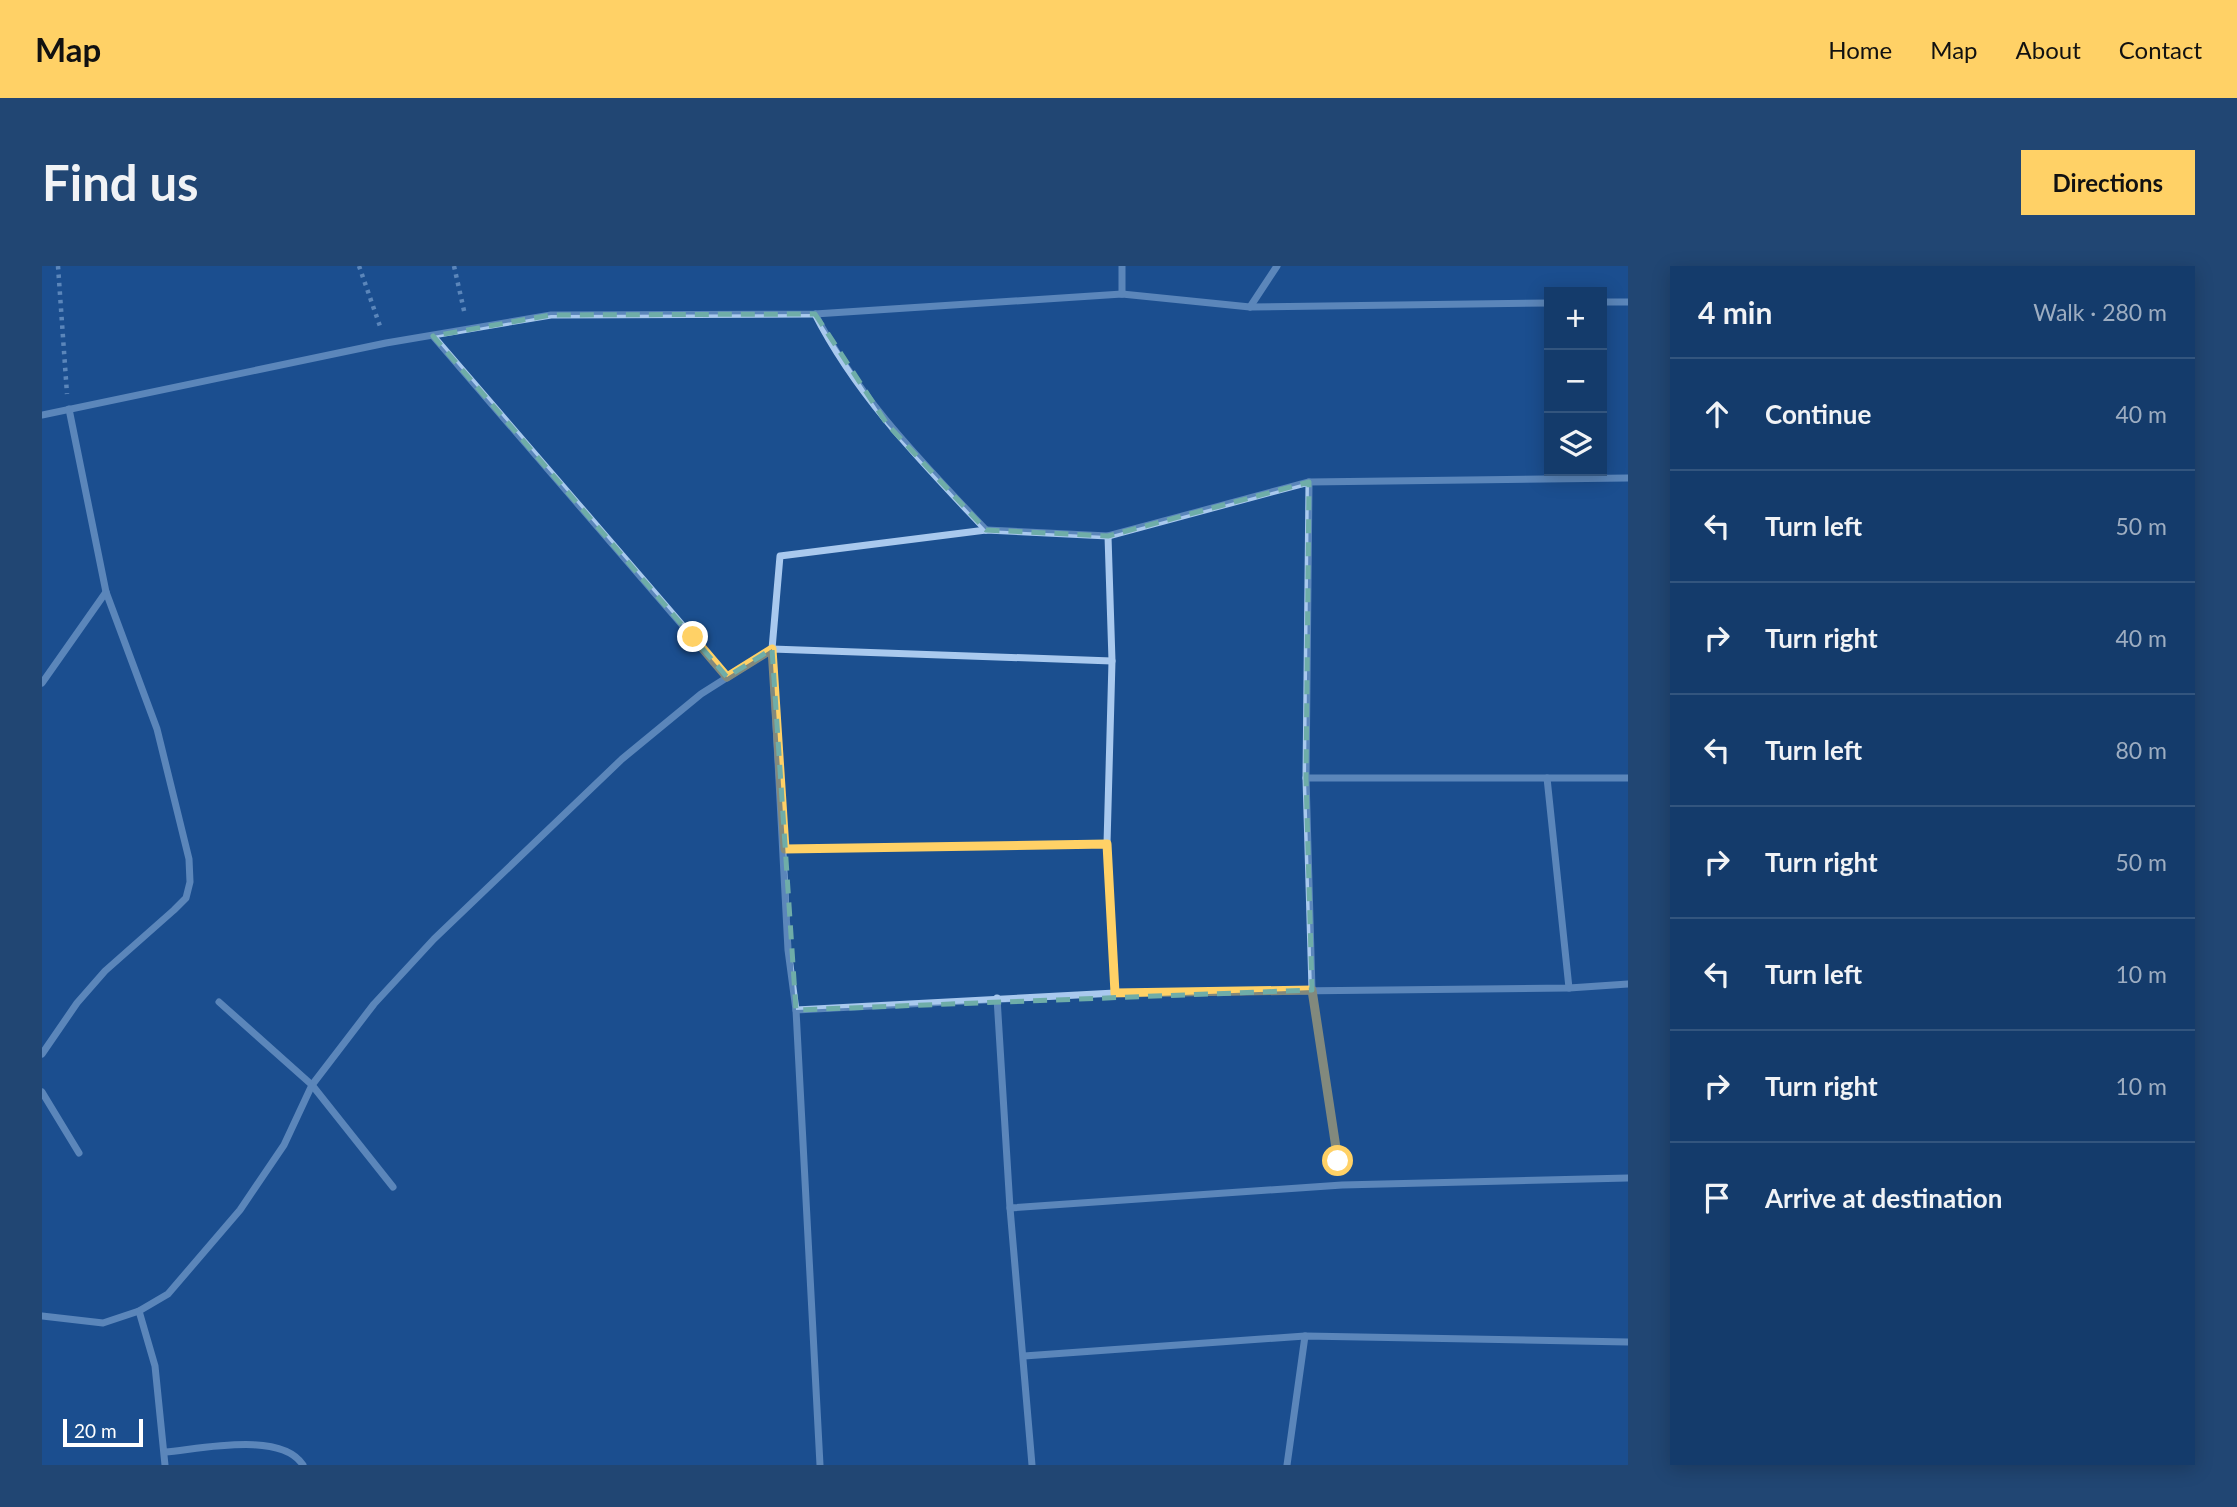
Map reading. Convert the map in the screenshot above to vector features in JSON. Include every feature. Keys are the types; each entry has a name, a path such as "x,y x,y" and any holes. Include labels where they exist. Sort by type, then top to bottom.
{"street":[{"path":"1122,266 1122,294"},
{"path":"1250,307 1277,266"},
{"path":"42,415 386,343 551,315 815,314 1122,294 1250,307 1544,303"},
{"path":"1607,302 1628,302"},
{"path":"815,314 856,383 887,424 986,530"},
{"path":"433,335 727,677"},
{"path":"42,1054 76,1003 105,971 186,898 190,882 189,859 157,729 106,592 69,409"},
{"path":"820,1465 796,1010 788,950 785,849 772,649 780,556 986,530 1108,537 1309,482 1628,478"},
{"path":"1309,482 1306,778 1312,990"},
{"path":"1108,537 1112,661 1107,844 1115,993"},
{"path":"42,683 106,592"},
{"path":"42,1316 103,1323 139,1311 168,1293 240,1210 284,1145 312,1085 374,1004 434,939 622,759 701,694 772,649 1112,661"},
{"path":"1306,778 1628,778"},
{"path":"1547,778 1569,988"},
{"path":"785,849 1107,844"},
{"path":"796,1010 1115,993 1569,988 1628,984"},
{"path":"996,998 1010,1208 1032,1465"},
{"path":"219,1002 312,1085 393,1187"},
{"path":"42,1091 79,1153"},
{"path":"1010,1208 1342,1185 1628,1178"},
{"path":"139,1311 155,1367 165,1465"},
{"path":"1024,1356 1306,1336 1628,1342"},
{"path":"1287,1465 1306,1336"},
{"path":"165,1452 261,1444 291,1451 303,1465"}],"path":[{"path":"58,266 69,409"},
{"path":"359,266 386,343"},
{"path":"454,266 468,330"},
{"path":"1312,990 1342,1185"}],"highlighted area":[{"path":"815,314 887,424 986,530 1108,536 1309,482 1306,778 1312,990 796,1010 772,649 727,677 433,336 551,315"}],"route":[{"path":"693,637 727,677 772,649 785,849 1107,844 1115,993 1312,990 1338,1161"}]}
